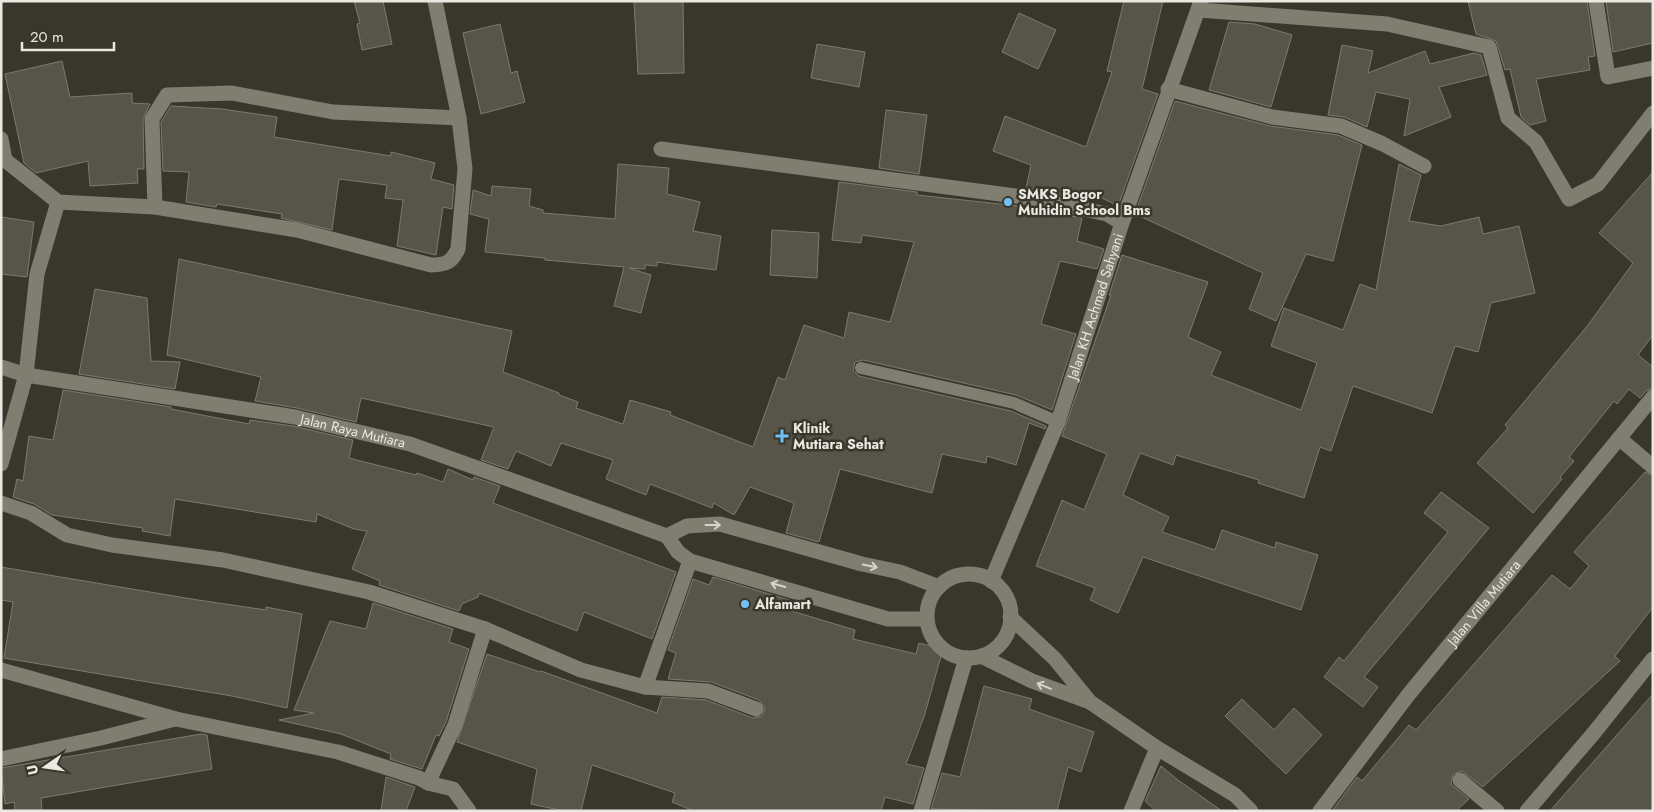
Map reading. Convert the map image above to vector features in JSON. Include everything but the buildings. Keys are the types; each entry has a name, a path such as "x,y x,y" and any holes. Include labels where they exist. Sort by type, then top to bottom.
{"street":[{"path":"1,139 3,160 58,202 155,207 297,230 431,265 444,265 453,259 458,249 464,169 459,118 435,1"},
{"path":"1596,1 1608,77 1653,68"},
{"path":"1200,6 1387,24 1489,47 1508,118 1536,142 1569,199 1598,184 1653,113"},
{"name":"Jalan KH Achmad Sahyani","path":"991,581 1058,422 1168,88 1200,6"},
{"path":"1168,88 1272,117 1341,126 1383,144 1424,166"},
{"path":"155,207 152,119 168,95 232,94 333,112 459,118"},
{"path":"660,149 1030,198 1107,214 1122,223"},
{"path":"1,464 26,375 36,274 58,202"},
{"name":"Jalan Raya Mutiara","path":"1,367 26,375 295,417 410,444 667,536"},
{"name":"Jalan Villa Mutiara","path":"1320,811 1409,694 1653,397"},
{"path":"1619,438 1653,467"},
{"path":"1,503 31,513 67,535 112,545 223,560 369,592 485,629 581,670 645,687 708,691 756,709"},
{"path":"927,619 888,619 690,561 678,552 667,536 688,526 720,524 862,564 900,572 939,587"},
{"path":"645,687 690,561"},
{"path":"964,574 978,575 991,581 1002,590 1009,603 1010,617 1008,630 1002,641 993,651 981,656 966,658 954,656 944,650 930,631 927,619 928,607 939,587 950,579 964,574"},
{"path":"1010,617 1055,659 1090,702"},
{"path":"428,783 455,724 485,629"},
{"path":"981,656 1032,681 1090,702 1157,748 1235,795 1251,811"},
{"path":"921,811 966,658"},
{"path":"1527,811 1593,734 1653,659"},
{"path":"1,670 176,719 338,752 419,778 428,783 453,789 469,811"},
{"path":"1,759 101,738 176,719"},
{"path":"1130,811 1157,748"},
{"path":"1460,780 1497,811"}],"lane":[{"path":"861,368 1014,403 1058,422"}],"place":[{"name":"SMKS Bogor Muhidin School Bms","path":"1008,202"},
{"name":"Klinik Mutiara Sehat","path":"782,436"},
{"name":"Alfamart","path":"745,604"}]}
